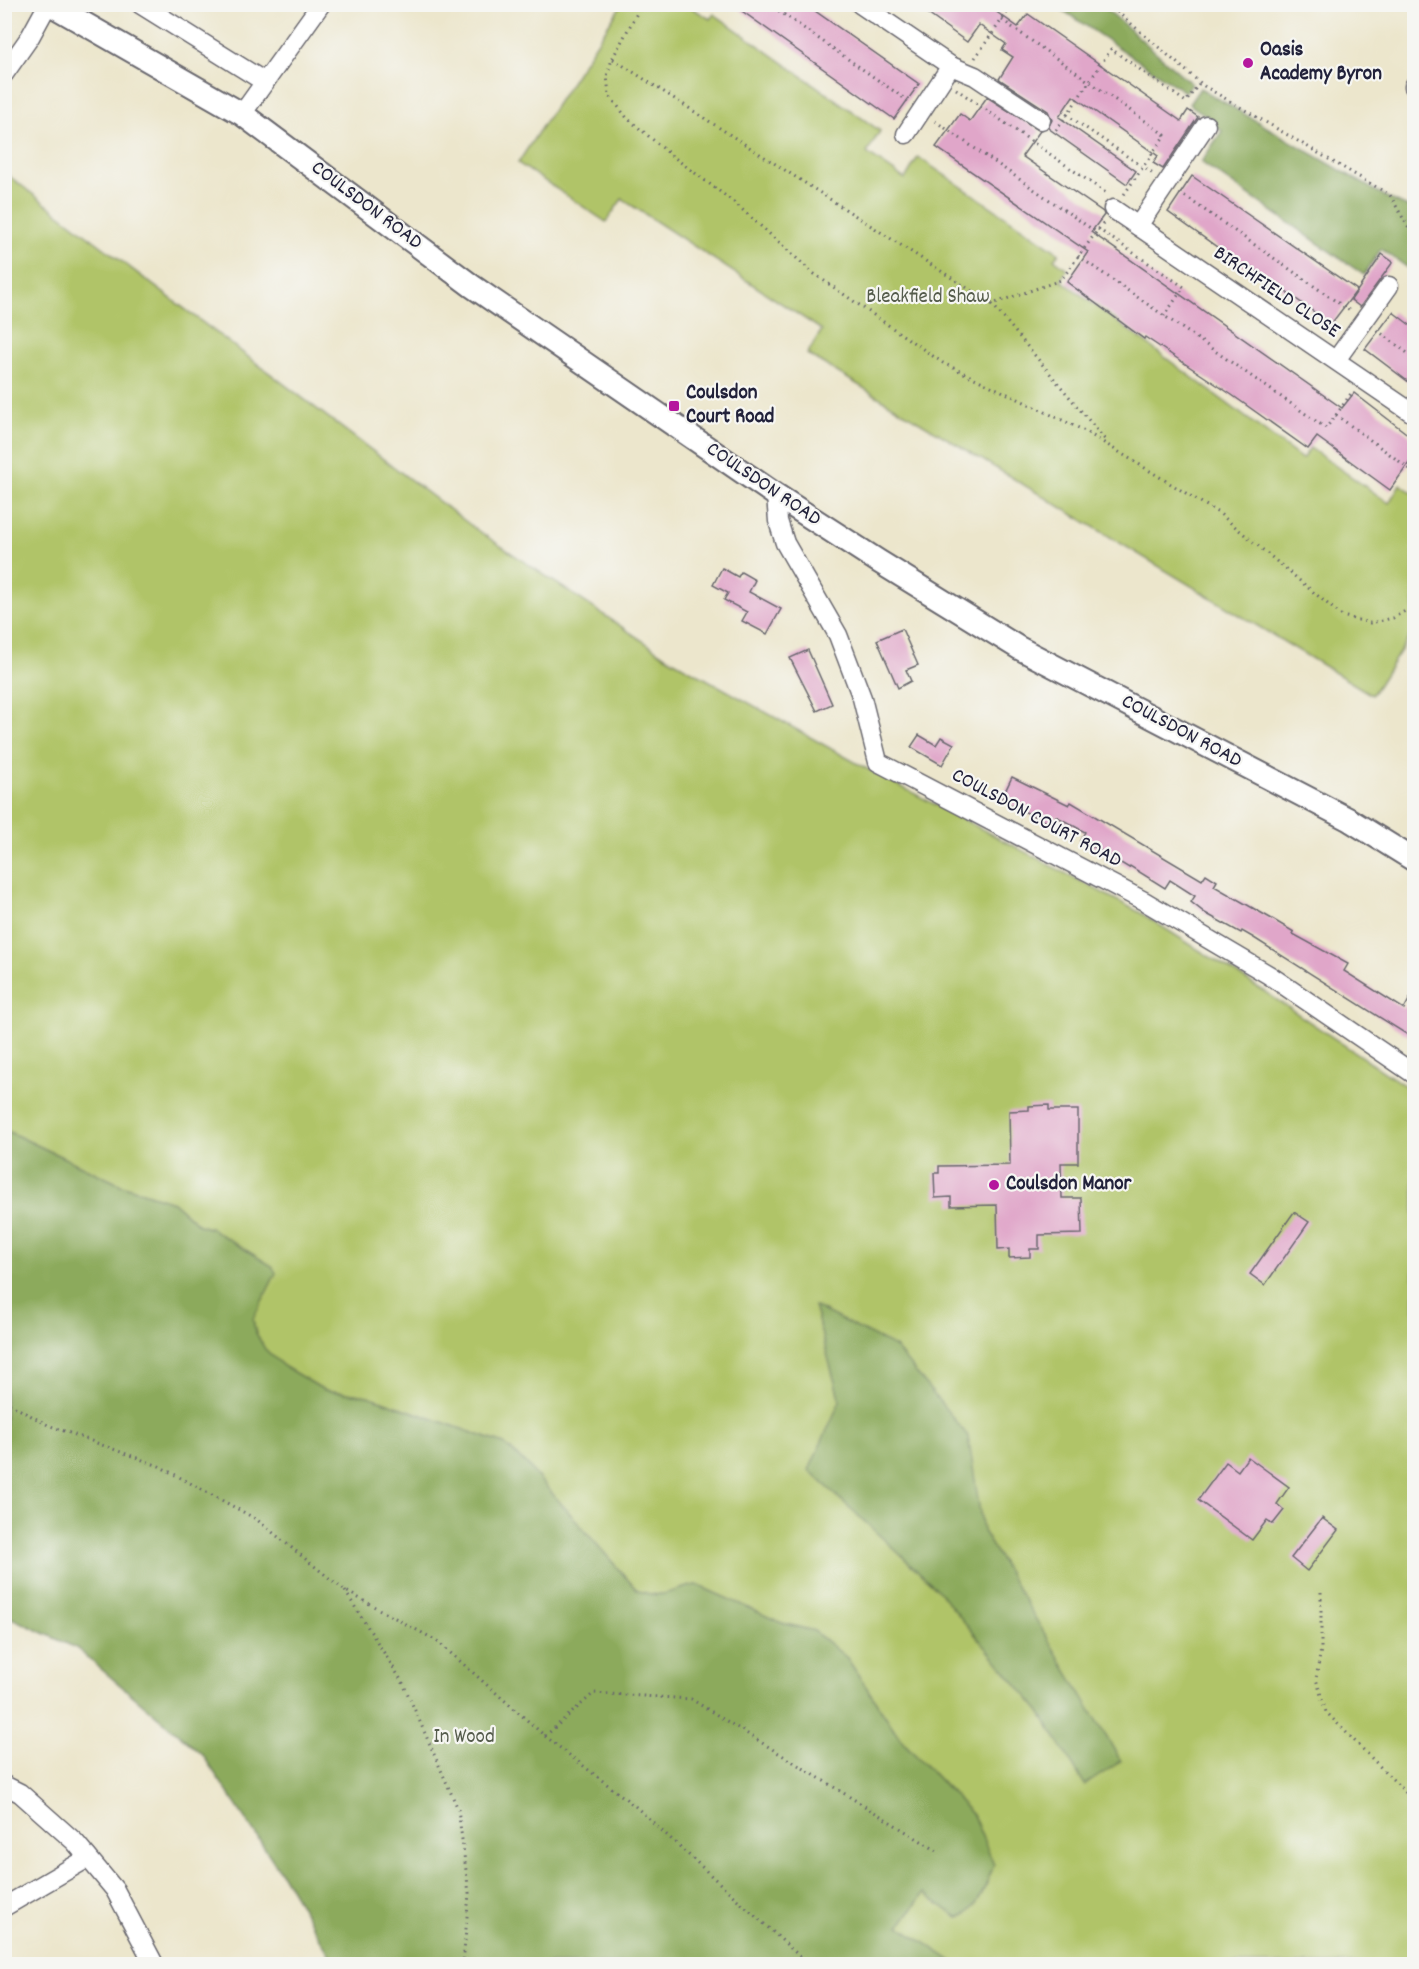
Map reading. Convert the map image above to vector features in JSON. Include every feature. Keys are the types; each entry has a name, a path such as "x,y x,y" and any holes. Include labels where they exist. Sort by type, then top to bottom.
{"main road":[{"name":"COULSDON ROAD","path":"49,4 242,114 472,286 776,495 1019,648 1348,819 1414,860"}],"street":[{"path":"4,74 30,37 49,4"},
{"path":"140,4 265,82"},
{"path":"242,114 321,4"},
{"path":"860,4 953,72 975,76 1041,120"},
{"path":"906,134 953,72"},
{"path":"1138,226 1165,183 1206,126"},
{"name":"BIRCHFIELD CLOSE","path":"1115,206 1138,226 1414,414"},
{"path":"1336,360 1389,286"},
{"name":"COULSDON COURT ROAD","path":"776,495 777,521 785,543 838,636 862,698 878,762 1144,901 1269,975 1414,1074"},
{"path":"4,1785 20,1793 75,1842 115,1890 154,1965"},
{"path":"4,1907 88,1858"}],"path":[{"path":"642,4 612,59 607,76 609,95 627,118 671,155 735,203 813,273 943,363 1083,430 1220,514 1342,616 1370,623 1393,618 1412,607 1414,602"},
{"path":"1013,4 1002,20 953,72 1115,206"},
{"path":"1108,4 1200,82 1390,195 1408,227 1414,230"},
{"path":"992,304 1061,280 1166,135 1002,20"},
{"path":"1041,120 1056,130 1112,48 1186,102 1200,82"},
{"path":"612,59 992,304 1110,446"},
{"path":"1067,115 1414,358"},
{"path":"1098,229 1184,287 1164,316"},
{"path":"1078,256 1326,428 1362,378"},
{"path":"1336,415 1414,472"},
{"path":"4,1401 48,1425 159,1466 256,1519 344,1590 437,1641 545,1736 635,1806 808,1965"},
{"path":"344,1590 403,1683 458,1809 469,1893 463,1965"},
{"path":"1321,1592 1321,1649 1316,1679 1326,1712 1414,1801"},
{"path":"545,1736 594,1693 691,1699 939,1852"}],"green space":[{"name":"Bleakfield Shaw","path":"622,4 687,5 710,19 714,14 880,131 867,153 905,179 918,157 1059,253 1054,259 1067,269 1061,280 1302,459 1310,448 1389,503 1400,484 1414,494 1414,630 1372,695 807,354 822,330 622,199 606,222 518,163"},
{"path":"1055,5 1102,5 1192,84 1185,92"},
{"path":"1200,88 1388,198 1414,210 1414,272 1381,249 1364,275 1201,162 1222,131 1213,124 1214,121 1189,104"},
{"path":"5,173 477,530 667,657 860,765 1139,912 1262,990 1414,1092 1414,1964 956,1964 900,1926 924,1893 958,1918 968,1913 975,1904 987,1883 973,1815 901,1740 847,1658 814,1631 782,1623 697,1585 659,1595 636,1589 528,1466 504,1444 368,1396 324,1390 283,1366 265,1350 255,1331 253,1319 275,1273 212,1229 199,1225 173,1202 121,1185 5,1130"},
{"name":"In Wood","path":"5,1130 121,1185 173,1202 199,1225 212,1229 272,1266 276,1273 253,1319 255,1331 265,1349 283,1366 324,1390 368,1396 504,1444 528,1466 636,1589 659,1595 697,1585 782,1623 814,1631 847,1658 901,1740 973,1815 994,1865 976,1904 964,1916 958,1918 924,1893 900,1926 956,1964 335,1964 280,1871 202,1754 76,1648 5,1615"},
{"path":"814,1306 895,1347 968,1436 983,1531 1121,1761 1085,1785 1040,1712 935,1587 809,1470 840,1401"}],"building":[{"path":"732,4 805,4 919,84 894,119"},
{"path":"914,4 985,4 1018,27 1028,14 1181,121 1188,110 1198,117 1163,169 1153,163 1158,156 1073,96 1059,117 1136,171 1127,184 1048,128 1052,120 1048,111 999,79 1013,57 1002,50 1006,44 979,25 967,42"},
{"path":"987,97 1040,131 1022,156 1103,212 1104,215 1091,232 1342,408 1354,393 1414,439 1414,456 1390,490 1317,437 1308,449 1232,395 1145,337 1144,339 1067,282 1088,252 936,147 960,114 970,121"},
{"path":"1192,176 1357,290 1331,324 1247,264 1245,267 1168,212"},
{"path":"1382,254 1393,262 1360,307 1351,300"},
{"path":"1393,312 1414,328 1414,386 1365,349"},
{"path":"722,568 738,577 741,572 755,580 749,592 781,609 767,634 742,621 747,612 724,600 728,593 713,585"},
{"path":"902,629 918,665 906,670 911,681 898,688 877,640"},
{"path":"808,650 832,704 817,711 790,658"},
{"path":"919,735 936,745 941,737 954,744 942,765 911,747"},
{"path":"1012,777 1069,805 1071,802 1202,880 1206,874 1217,881 1214,886 1348,964 1344,971 1404,1009 1414,991 1414,1039 1254,938 1205,913 1191,902 1195,896 1170,880 1165,888 1130,866 1129,868 1093,846 1080,841 1085,832 1056,816 1052,825 1001,800"},
{"name":"Coulsdon Manor","path":"1049,1105 1049,1110 1078,1110 1078,1163 1061,1163 1062,1198 1081,1198 1082,1234 1039,1235 1039,1249 1030,1249 1030,1257 1009,1258 1009,1249 998,1250 997,1205 951,1206 951,1197 935,1198 934,1173 939,1173 939,1166 1010,1165 1009,1111 1029,1110 1029,1106"},
{"path":"1294,1212 1309,1222 1265,1285 1250,1274"},
{"path":"1248,1457 1289,1487 1277,1504 1284,1510 1273,1524 1267,1520 1252,1540 1198,1500 1226,1462 1238,1471"},
{"path":"1322,1518 1338,1530 1307,1571 1291,1558"}],"place":[{"name":"Oasis Academy Byron","path":"1248,63"},
{"name":"Coulsdon Court Road","path":"674,406"},
{"name":"Coulsdon Manor","path":"994,1185"}]}
